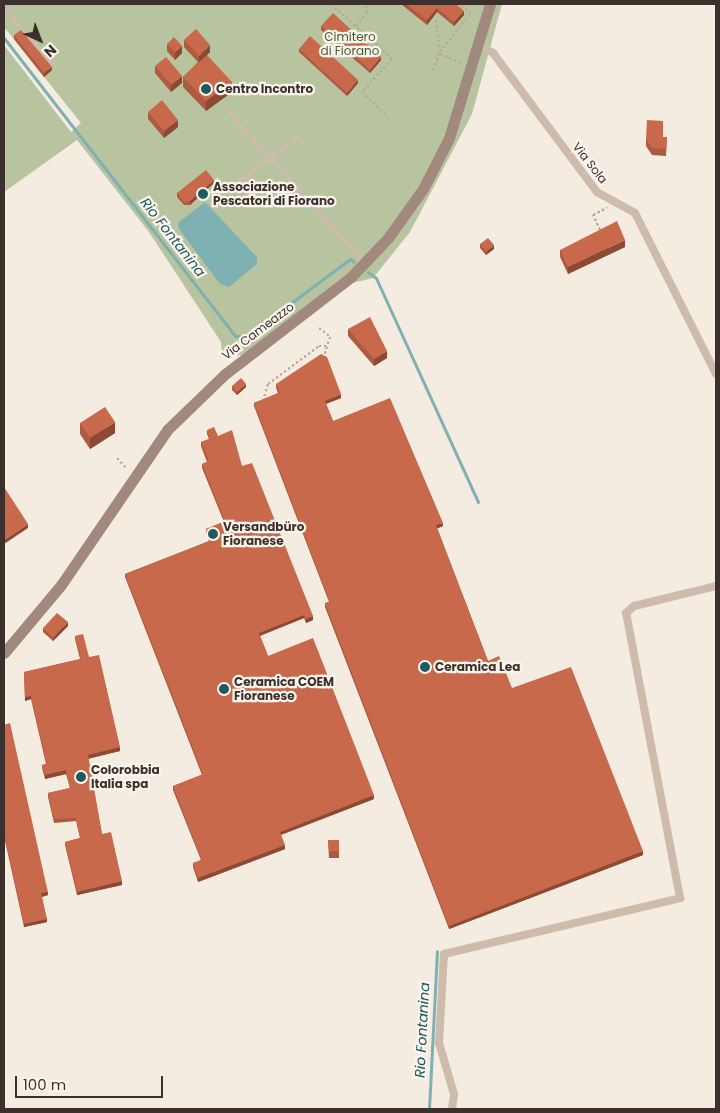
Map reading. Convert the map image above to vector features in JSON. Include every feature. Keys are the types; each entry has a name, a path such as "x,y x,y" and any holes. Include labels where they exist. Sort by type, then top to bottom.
{"street":[{"name":"Via Cameazzo","path":"4,653 61,585 156,444 181,415 224,374 365,264 412,206 436,166 480,46 491,7"},
{"name":"Via Sola","path":"480,46 493,53 597,192 635,213 716,374"},
{"path":"452,1109 454,1094 439,1042 444,954 680,898 626,612 634,606 716,586"}],"lane":[{"path":"4,9 54,65"},
{"path":"227,110 365,264"},
{"path":"226,191 299,137"}],"path":[{"path":"331,4 392,58 362,92 388,117"},
{"path":"356,26 367,13 364,4"},
{"path":"433,70 440,53 471,13 460,4"},
{"path":"436,20 440,53"},
{"path":"440,53 463,64 466,55"},
{"path":"602,235 593,215 608,207 610,199"},
{"path":"320,328 330,337 324,359"},
{"path":"263,403 268,384 319,346 328,346"},
{"path":"117,458 129,471"}],"green space":[{"name":"Cimitero di Fiorano","path":"4,4 502,4 472,114 410,232 373,278 340,286 251,355 222,355 221,342 149,232 77,140 4,192 4,45 71,132 81,123 4,27"}],"water":[{"path":"205,202 257,257 257,264 229,287 220,284 179,229 178,223"}],"building":[{"path":"406,4 456,4 464,11 454,22 437,8 427,20"},
{"path":"333,13 381,57 370,70 321,26"},
{"path":"196,29 210,45 199,56 184,40"},
{"path":"21,30 52,67 44,73 14,35"},
{"path":"310,36 358,80 347,93 299,49"},
{"path":"174,37 182,46 175,52 167,44"},
{"path":"207,55 232,82 206,101 183,77"},
{"path":"166,57 182,76 171,85 155,66"},
{"path":"162,100 178,120 164,131 148,112"},
{"path":"647,120 663,121 663,137 667,137 666,149 652,148 646,139"},
{"name":"Associazione Pescatori di Fiorano","path":"206,170 214,180 190,201 184,202 177,193"},
{"path":"617,221 625,240 568,267 560,250"},
{"path":"488,238 494,245 486,252 480,244"},
{"path":"370,317 387,351 374,359 348,329"},
{"name":"Ceramica Lea","path":"321,354 327,357 341,394 325,401 333,421 390,398 443,523 436,525 488,661 499,656 512,688 571,667 643,851 449,926 325,603 330,602 254,403 280,393 276,384"},
{"path":"241,378 246,384 237,392 232,386"},
{"path":"105,407 115,422 90,438 80,423"},
{"path":"214,427 218,436 232,430 242,466 252,463 313,616 306,619 304,615 259,633 268,656 313,638 374,795 280,832 285,845 198,878 193,863 202,860 173,786 203,774 125,574 210,541 206,529 225,521 202,464 209,461 201,442 210,439 207,430"},
{"path":"4,487 28,524 4,540"},
{"path":"57,613 68,622 53,638 43,628"},
{"name":"Colorobbia Italia spa","path":"83,634 89,657 99,655 120,747 88,755 102,834 111,832 122,881 77,892 65,842 80,838 76,818 54,819 48,793 70,788 66,770 45,775 42,765 47,764 31,696 25,697 24,672 81,659 75,636"},
{"path":"10,723 48,892 41,893 47,919 24,924 4,832 4,725"},
{"path":"328,840 339,840 339,851 329,851"}],"waterway":[{"name":"Rio Fontanina","path":"4,38 235,336 247,336 350,259 354,262"},
{"name":"Rio Fontanina","path":"368,272 376,278 478,502"},
{"name":"Rio Fontanina","path":"429,1109 437,951"}],"place":[{"name":"Centro Incontro","path":"206,89"},
{"name":"Associazione Pescatori di Fiorano","path":"203,194"},
{"name":"Versandbüro Fioranese","path":"213,534"},
{"name":"Ceramica Lea","path":"425,667"},
{"name":"Ceramica COEM Fioranese","path":"224,689"},
{"name":"Colorobbia Italia spa","path":"81,777"}]}
